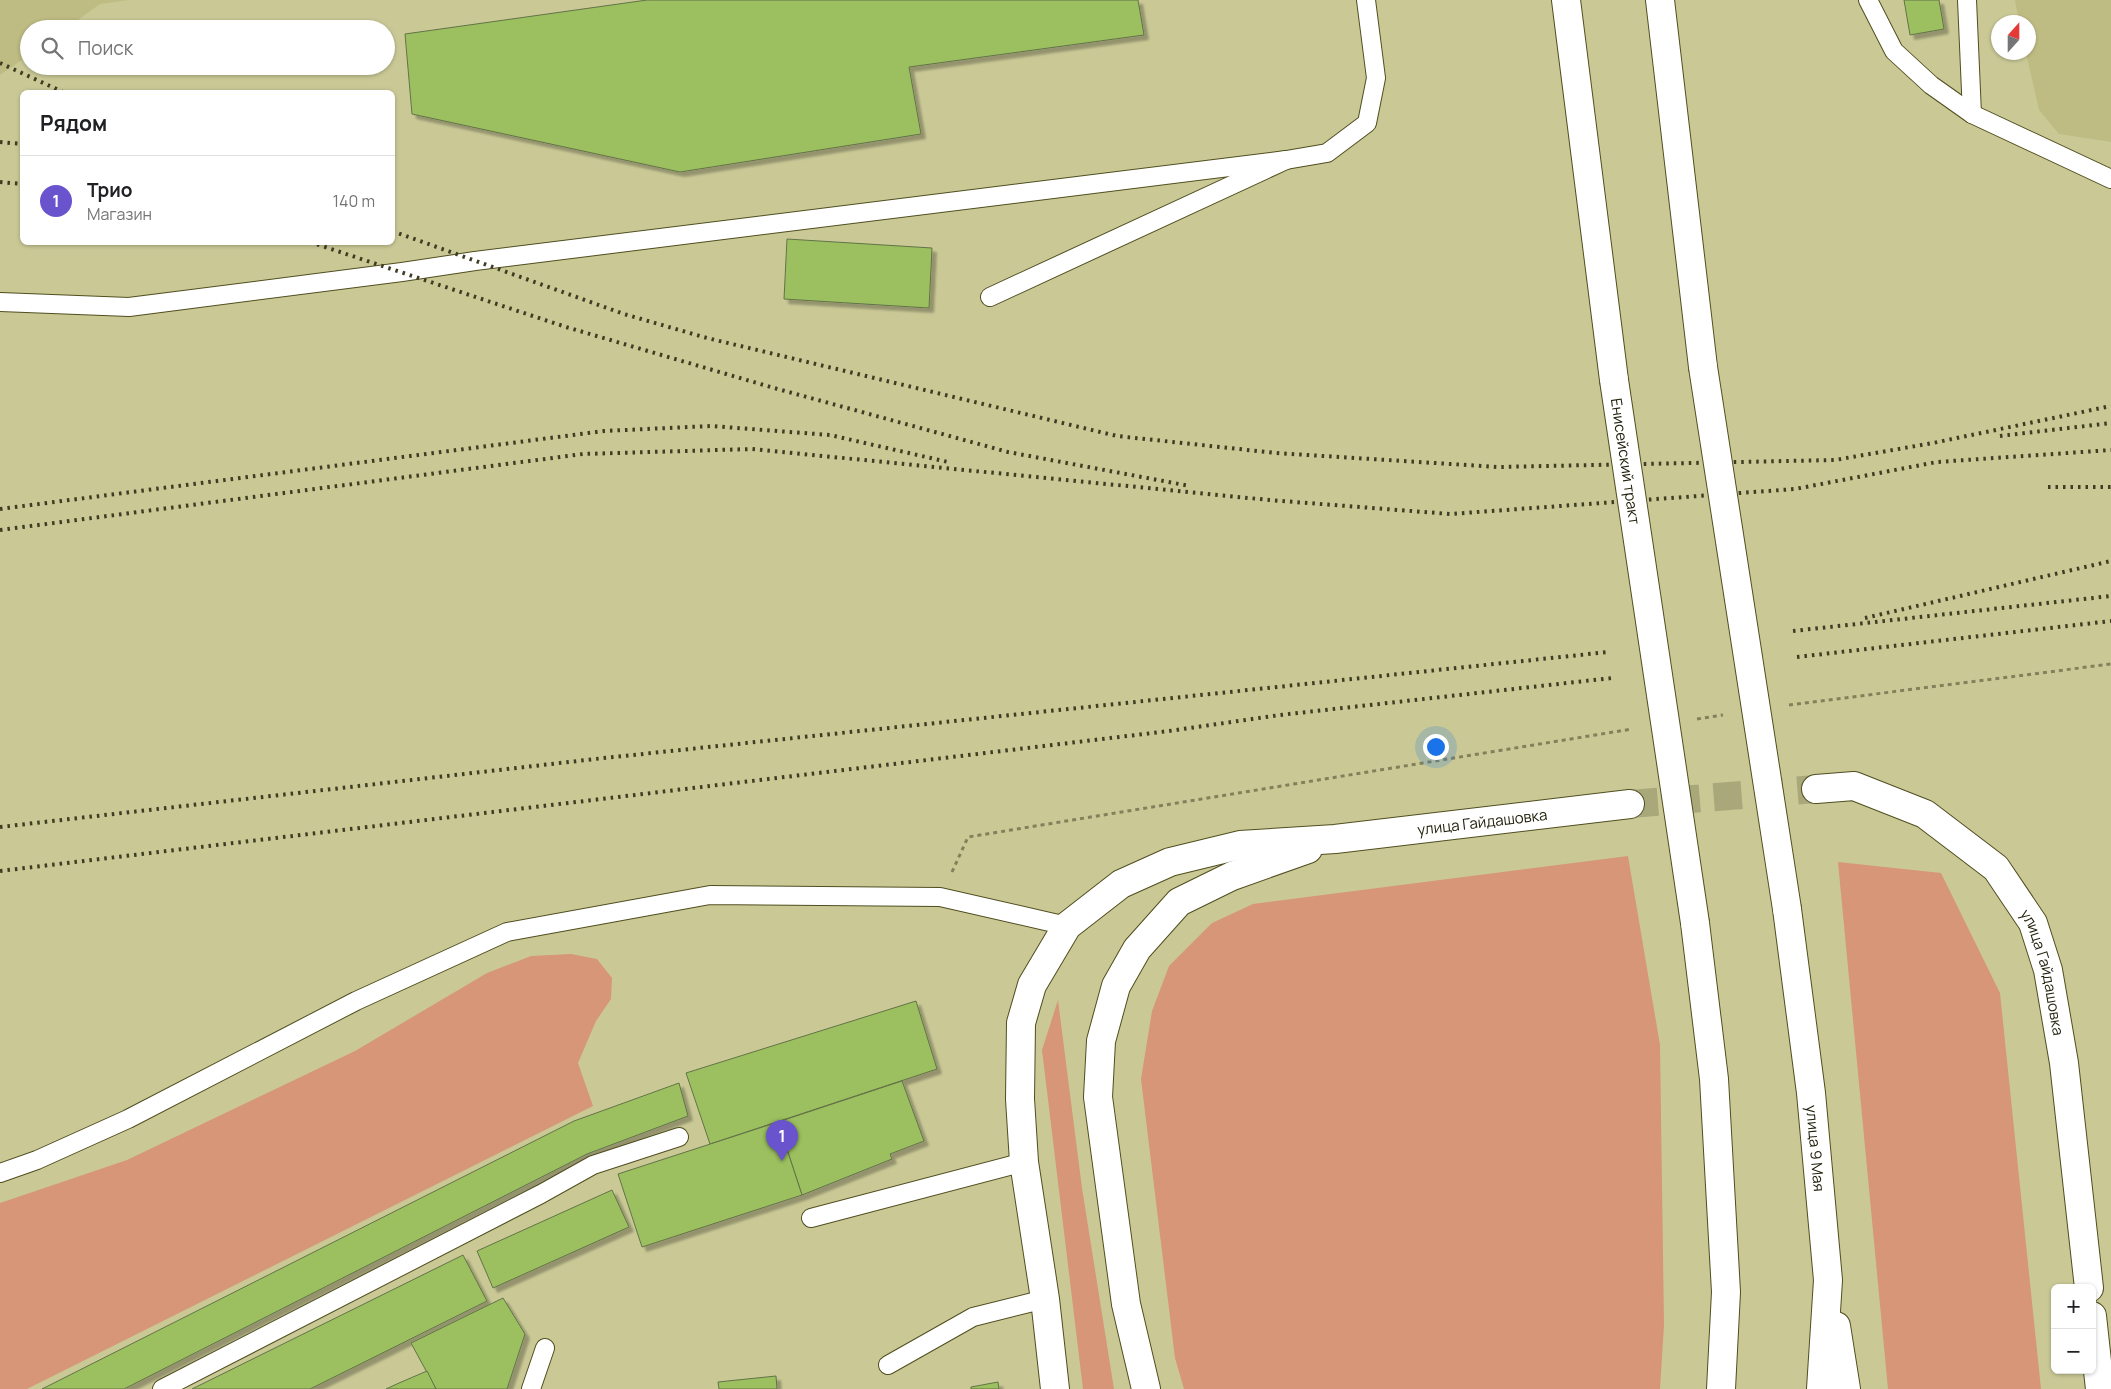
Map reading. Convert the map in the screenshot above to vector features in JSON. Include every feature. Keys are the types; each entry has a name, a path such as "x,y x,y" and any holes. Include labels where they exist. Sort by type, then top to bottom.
{"main road":[{"name":"Енисейский тракт","path":"1566,0 1614,380 1695,923 1714,1079 1726,1282 1721,1389"},
{"name":"улица 9 Мая","path":"1660,0 1703,367 1787,909 1811,1093 1828,1280 1821,1389"},
{"name":"улица Гайдашовка","path":"1816,789 1854,786 1925,814 1996,868 2033,924 2048,970 2064,1062 2089,1284"},
{"name":"улица Гайдашовка","path":"1335,839 1630,804"},
{"path":"1055,1389 1045,1299 1024,1162 1020,1099 1021,1023 1032,985 1067,926 1121,884 1170,862 1240,844 1335,839"},
{"path":"1146,1389 1126,1304 1098,1096 1101,1041 1116,986 1137,948 1179,902 1232,876 1335,839"},
{"path":"1828,1280 1846,1389"},
{"path":"2093,1329 2100,1389"}],"lane":[{"path":"0,302 129,307 474,261 1286,160 1327,153 1367,123 1376,78 1366,0"},
{"path":"1868,0 1894,52 1931,85 1972,114 2111,180"},
{"path":"1967,0 1972,114"},
{"path":"990,297 1286,160"},
{"path":"0,1173 36,1160 128,1119 356,1001 507,932 710,895 940,897 1067,926"},
{"path":"162,1389 541,1194 593,1165 679,1137"},
{"path":"811,1218 1024,1162"},
{"path":"888,1365 973,1317 1045,1299"},
{"path":"531,1389 545,1348"}],"path":[{"path":"1787,705 2111,664"},
{"path":"1690,720 1729,714"},
{"path":"940,897 968,837 1641,728"}],"shaded area":[{"path":"0,0 129,0 100,4 78,20 20,20 20,61 0,75"},
{"path":"2015,0 2111,0 2111,142 2059,134 2039,110 2028,60 2036,60 2036,15 2018,15"},
{"path":"1628,856 1660,1045 1664,1325 1660,1389 1184,1389 1175,1358 1141,1079 1152,1011 1169,966 1212,923 1253,904"},
{"path":"1838,862 1941,873 2000,993 2041,1389 1888,1389"},
{"path":"571,954 597,959 612,978 611,999 596,1021 578,1063 593,1106 27,1389 0,1389 0,1203 127,1160 355,1051 487,973 531,956"},
{"path":"1058,1000 1082,1188 1114,1389 1083,1389 1042,1050"}],"building":[{"path":"647,0 1138,0 1144,35 909,67 921,134 680,172 412,114 405,34"},
{"path":"1904,0 1939,0 1944,29 1910,35"},
{"path":"787,239 932,248 929,308 784,299"},
{"path":"916,1001 937,1069 710,1144 686,1073"},
{"path":"902,1081 924,1141 890,1154 892,1159 802,1195 778,1122"},
{"path":"679,1083 688,1116 587,1154 124,1389 42,1389 574,1121"},
{"path":"778,1122 802,1195 642,1247 618,1174"},
{"path":"612,1190 629,1227 493,1288 477,1251"},
{"path":"463,1255 487,1301 310,1389 192,1389"},
{"path":"503,1298 525,1334 507,1389 436,1389 411,1343"},
{"path":"427,1371 436,1389 386,1389 399,1383"},
{"path":"776,1376 777,1389 719,1389 718,1382"},
{"path":"998,1382 999,1389 971,1389 971,1387"}],"tunnel":[{"path":"1630,804 1816,789"}],"railway":[{"path":"0,63 20,72"},
{"path":"26,75 59,90"},
{"path":"0,142 20,144"},
{"path":"0,182 20,184"},
{"path":"395,232 624,314 707,338 1117,436 1276,453 1498,467 1835,460 1933,443 2111,406"},
{"path":"319,245 566,327 774,388 1008,452 1190,486"},
{"path":"2000,436 2111,423"},
{"path":"0,509 604,431 711,426 830,435 948,462"},
{"path":"0,530 583,454 752,449 1269,500 1450,514 1795,489 1937,462 2111,450"},
{"path":"2048,487 2111,487"},
{"path":"1865,618 2111,561"},
{"path":"1793,631 2111,596"},
{"path":"1797,657 2111,621"},
{"path":"0,827 595,759 1608,652"},
{"path":"0,871 1169,731 1280,715 1612,678"}],"place":[{"name":"Трио","path":"782,1161"}]}
